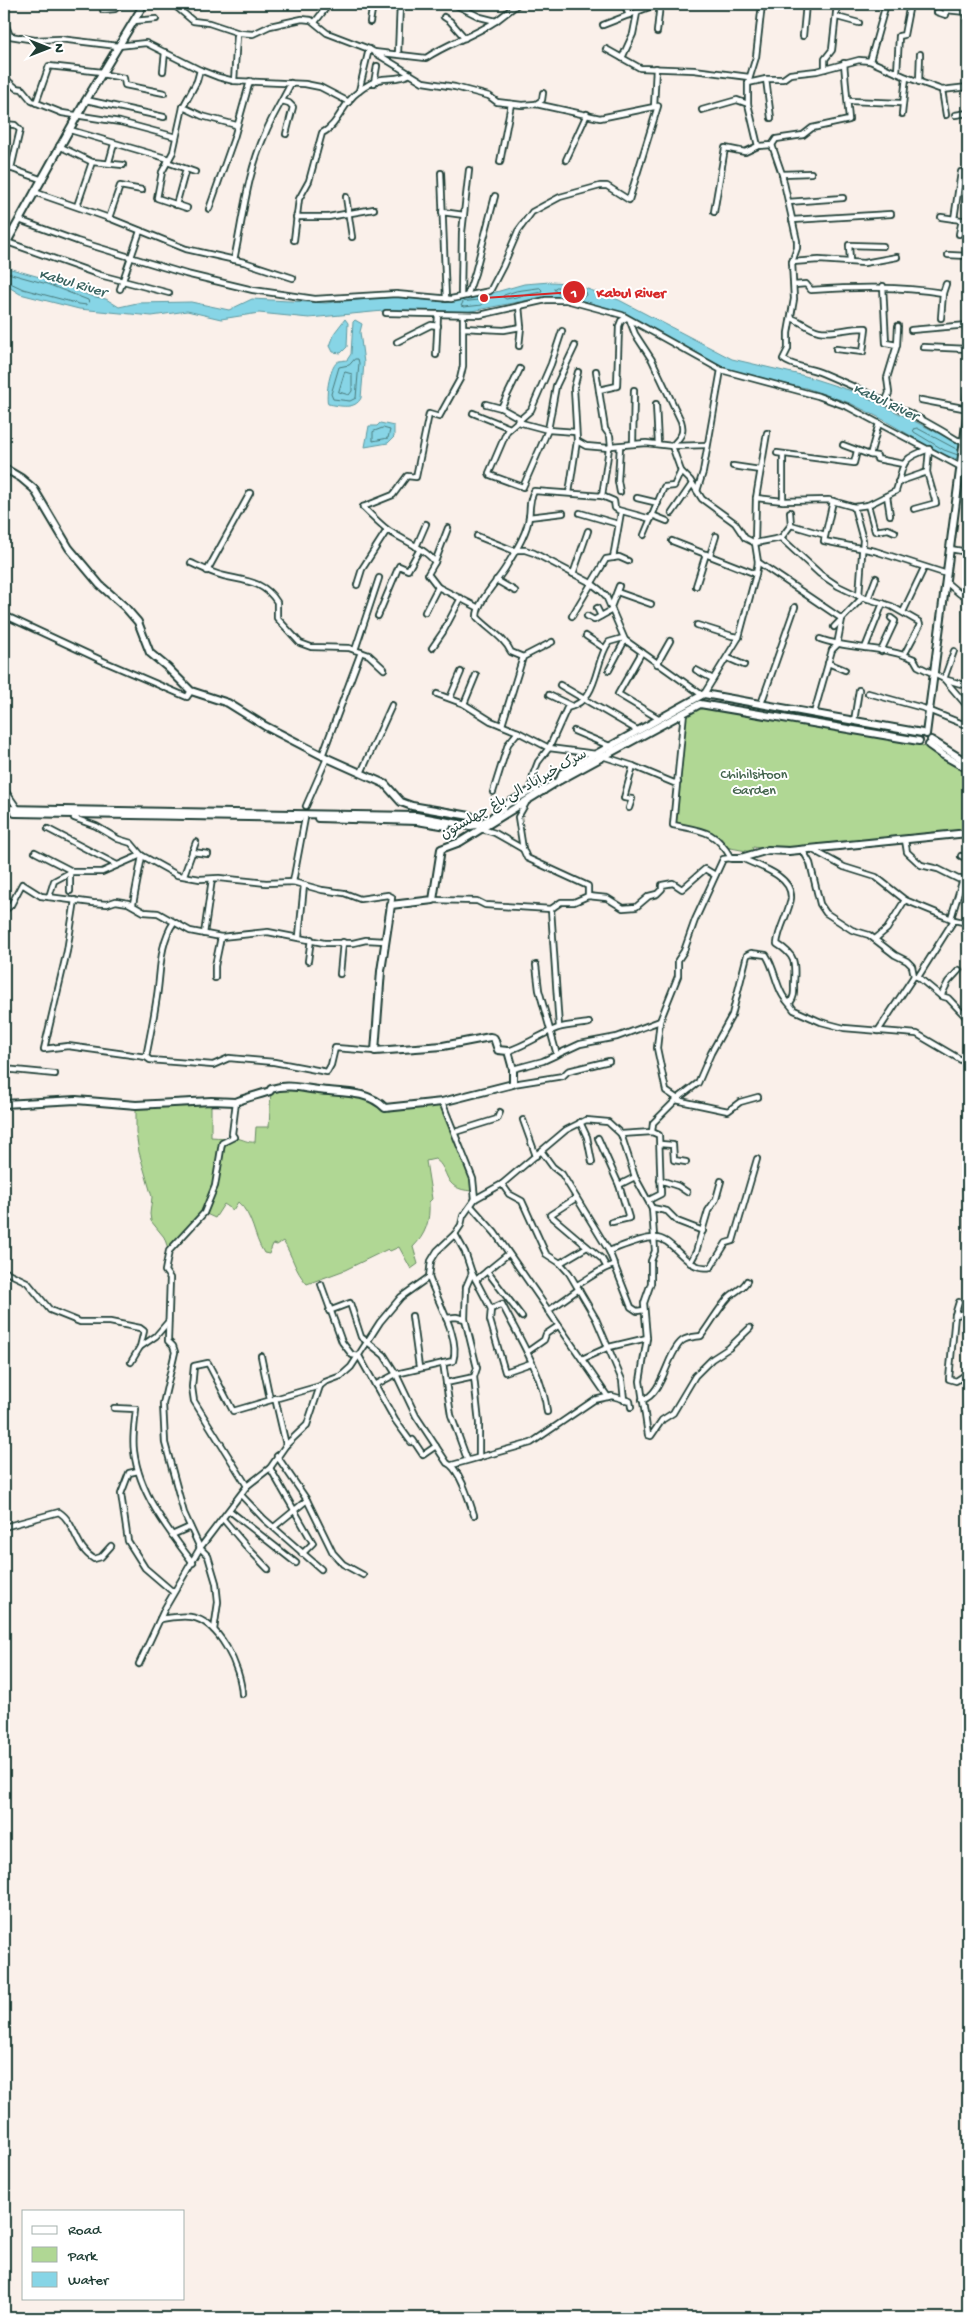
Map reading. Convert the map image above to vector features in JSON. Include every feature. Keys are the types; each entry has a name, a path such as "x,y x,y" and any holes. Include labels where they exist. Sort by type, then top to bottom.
{"main road":[{"path":"7,242 86,100 144,4"},
{"path":"919,741 924,733 929,712 960,464 965,443 968,392"},
{"path":"4,468 21,478 34,489 69,548 100,585 126,607 138,622 150,654 168,667 191,691 228,703 265,726 324,757 385,784 401,802 412,806 475,818 480,826"},
{"path":"612,748 658,718 703,694 924,733 943,755 968,769"},
{"name":"سرک خیرآباد الی باغ چهلستون","path":"432,900 441,849 528,801 612,748 700,704 706,703 919,741 923,746 930,742"},
{"path":"930,742 968,763"},
{"path":"4,809 348,816 480,826 507,804 531,790 543,791"},
{"path":"4,813 305,818 348,816"},
{"path":"731,858 741,858 768,850 802,849 968,833"},
{"path":"4,1104 76,1100 136,1105 211,1101 236,1102 240,1099 255,1097 271,1089 287,1086 351,1091 382,1104 385,1108 442,1102 513,1084 513,1069 508,1051 498,1050 494,1038 490,1037 443,1046 375,1051 385,941 391,905 432,900"}],"street":[{"path":"103,10 115,9 122,4"},
{"path":"173,4 193,21 239,33 253,34 270,26 302,19 315,22 326,33 372,50 426,58 496,21 518,4"},
{"path":"315,22 329,4"},
{"path":"370,22 373,4"},
{"path":"398,54 400,4"},
{"path":"454,4 480,17 496,21"},
{"path":"624,4 629,15"},
{"path":"640,4 642,10"},
{"path":"603,25 659,4 657,32"},
{"path":"758,146 748,104 748,83 756,57 762,4"},
{"path":"803,36 806,4"},
{"path":"825,69 825,59 832,50 837,4"},
{"path":"870,61 886,4"},
{"path":"897,73 899,36 904,35 910,4"},
{"path":"936,12 946,15 946,4"},
{"path":"965,4 968,27"},
{"path":"946,10 966,12"},
{"path":"622,58 633,34 637,13"},
{"path":"444,17 465,38"},
{"path":"837,17 859,23"},
{"path":"134,21 156,19"},
{"path":"4,26 6,26 10,36 27,39 60,39 118,46 146,43 200,70 234,81 291,82 320,87 350,102"},
{"path":"234,81 237,36"},
{"path":"606,49 640,68 701,70 749,77"},
{"path":"19,220 77,241 217,282 315,299 396,294 446,299 490,291 518,231 532,212 560,198 600,186 606,186 629,200 658,106 600,118 536,104 497,102 490,96 455,87 423,82 372,50"},
{"path":"294,240 298,199 309,181 320,136 328,130 359,91 372,50"},
{"path":"163,71 164,52"},
{"path":"919,82 920,54"},
{"path":"748,83 766,79 783,79 790,74 825,69 859,60 870,61 942,90 968,87"},
{"path":"772,145 776,139 803,135 812,128 849,120 849,101 844,63"},
{"path":"36,103 50,66 124,78 125,85 164,93"},
{"path":"374,83 377,66"},
{"path":"654,107 656,68"},
{"path":"187,208 157,198 162,172 173,152 183,107 197,81 200,70"},
{"path":"359,91 384,79 403,78 410,74"},
{"path":"902,114 901,103 906,77"},
{"path":"766,79 771,118"},
{"path":"4,90 6,80 16,88 22,89 36,103 78,116 120,122 176,137"},
{"path":"209,209 250,81"},
{"path":"234,260 246,194 258,151 291,82"},
{"path":"942,90 946,115"},
{"path":"536,104 542,100 543,93"},
{"path":"86,100 164,117"},
{"path":"702,110 737,100 748,104"},
{"path":"282,101 293,106 286,134"},
{"path":"849,101 901,103"},
{"path":"500,162 511,104"},
{"path":"183,107 202,116 236,125"},
{"path":"955,115 968,113"},
{"path":"566,160 587,114"},
{"path":"4,123 14,125 20,130 12,168"},
{"path":"70,130 168,160 195,172"},
{"path":"109,162 114,144"},
{"path":"714,212 724,148 745,152 758,146 772,145"},
{"path":"772,145 782,174 797,248 792,262 794,285 788,349 783,359 788,363 810,368 886,400 965,443"},
{"path":"60,146 92,162 109,162 123,165"},
{"path":"77,206 92,162"},
{"path":"4,166 43,180"},
{"path":"176,205 186,169"},
{"path":"464,296 464,215 469,170"},
{"path":"954,219 961,172"},
{"path":"441,173 446,299"},
{"path":"782,174 811,173"},
{"path":"109,218 120,186 142,190"},
{"path":"34,192 109,218 186,249 234,260 293,278"},
{"path":"464,296 475,273 495,196"},
{"path":"346,197 352,237"},
{"path":"788,202 842,198"},
{"path":"296,217 328,217 374,209"},
{"path":"442,212 464,215"},
{"path":"792,220 891,214"},
{"path":"941,217 968,221"},
{"path":"959,234 962,220"},
{"path":"120,290 140,231"},
{"path":"7,242 100,275 169,293"},
{"path":"850,261 849,246 883,246"},
{"path":"948,255 968,256"},
{"path":"792,262 850,261 864,263 897,257"},
{"path":"794,285 806,284 810,290 883,286 943,293"},
{"path":"941,318 943,293 946,284"},
{"path":"883,286 886,343 897,345"},
{"path":"386,313 480,315 546,300 566,300 628,319 721,370 818,396 848,407 968,468"},
{"path":"519,306 521,327 519,346"},
{"path":"436,355 438,314"},
{"path":"435,562 418,548 387,530 363,506 393,495 407,476 416,477 429,414 439,417 460,379 464,354 463,315"},
{"path":"791,318 818,331 828,332 855,326 866,328 863,352 836,349"},
{"path":"599,390 617,386 619,326 621,320 628,319"},
{"path":"628,319 634,334 652,360 681,421 684,430 681,438 672,446"},
{"path":"397,342 431,325 438,326"},
{"path":"911,330 968,325"},
{"path":"886,400 889,393 887,378 897,345 898,326"},
{"path":"463,328 504,330 521,327"},
{"path":"562,332 551,364 530,410 510,428 496,453 490,475 521,488 548,430 556,386 575,346"},
{"path":"922,347 968,349"},
{"path":"501,408 520,369"},
{"path":"697,491 703,472 721,370"},
{"path":"596,371 605,429 610,436 602,496"},
{"path":"569,493 577,441 574,388 578,372"},
{"path":"633,444 634,390"},
{"path":"921,400 968,409"},
{"path":"486,404 501,408 520,421 548,430 576,432"},
{"path":"656,404 658,444"},
{"path":"472,413 510,428"},
{"path":"870,455 879,423"},
{"path":"477,536 515,550 525,550 534,553 591,583 606,596 624,639 657,664 703,694 728,658 739,637 756,574 758,562 755,543 756,498 767,433"},
{"path":"577,441 586,446 610,447 633,444 707,445"},
{"path":"843,445 857,452 877,456 877,459 903,464"},
{"path":"620,446 618,481 620,492"},
{"path":"672,446 681,471 707,503 735,523 745,538 755,543 781,538 792,524 790,512"},
{"path":"756,498 782,501 833,501 854,507 868,505 897,490 903,464 908,459 929,449"},
{"path":"914,509 936,502 927,472 929,449"},
{"path":"777,453 854,463 857,452"},
{"path":"782,501 783,455"},
{"path":"733,466 760,470"},
{"path":"644,535 664,487 674,486 681,471"},
{"path":"898,482 927,472"},
{"path":"672,513 692,484"},
{"path":"523,657 511,652 507,643 489,630 477,617 477,607 489,593 526,530 529,517 528,502 534,491 602,496 612,500 615,508 622,512 666,521"},
{"path":"207,571 250,493"},
{"path":"887,496 890,516"},
{"path":"637,498 658,503"},
{"path":"833,501 824,541 862,548 924,568 946,578 960,594 964,590 968,592"},
{"path":"868,505 875,531 888,530 895,532"},
{"path":"854,507 863,534 863,597"},
{"path":"613,558 618,524 622,512"},
{"path":"529,517 563,513"},
{"path":"580,513 618,524"},
{"path":"378,616 399,566 408,570 426,524"},
{"path":"792,524 826,535"},
{"path":"448,528 435,562 428,574 438,587 477,607"},
{"path":"356,585 362,569 387,530"},
{"path":"573,574 588,531"},
{"path":"696,586 716,536"},
{"path":"781,538 820,574 838,586 863,597 883,602 920,623 904,655"},
{"path":"672,541 756,574"},
{"path":"950,549 968,552"},
{"path":"572,616 606,559 621,557 628,561"},
{"path":"758,562 842,619"},
{"path":"191,563 207,571 244,578 268,592 277,602 278,618 300,643 311,647 332,646 349,648 375,658 384,668"},
{"path":"903,612 924,568"},
{"path":"355,650 379,578"},
{"path":"834,627 863,597 876,578"},
{"path":"496,580 515,591"},
{"path":"587,616 594,620 612,608 619,586"},
{"path":"425,612 438,587"},
{"path":"618,592 651,604"},
{"path":"432,648 461,598"},
{"path":"865,648 883,602"},
{"path":"761,704 795,607"},
{"path":"597,608 601,616"},
{"path":"4,615 104,661 187,696 191,691"},
{"path":"881,651 895,621 891,618"},
{"path":"814,713 832,650 837,645 842,619"},
{"path":"697,625 739,637"},
{"path":"586,636 604,648"},
{"path":"588,896 588,886 529,860 523,849 518,817 528,801 533,774 538,762 549,748 567,708 579,705 591,691 604,648 608,642 624,639"},
{"path":"609,670 624,639"},
{"path":"820,639 837,645 904,655 914,659 918,666 944,679 968,686"},
{"path":"502,725 523,657 552,642"},
{"path":"657,664 670,642"},
{"path":"944,679 954,651"},
{"path":"306,806 361,652"},
{"path":"642,652 618,694 658,718"},
{"path":"728,658 744,665"},
{"path":"828,663 845,670"},
{"path":"696,670 713,679"},
{"path":"450,698 461,672"},
{"path":"464,704 476,675"},
{"path":"944,679 968,707"},
{"path":"560,685 638,730"},
{"path":"854,721 859,690"},
{"path":"868,693 968,726"},
{"path":"437,694 464,704 491,721 549,748 599,756 633,766 674,783 678,782"},
{"path":"549,695 573,706"},
{"path":"361,773 392,705"},
{"path":"684,711 673,825 710,834 719,839 731,858 723,859 714,875 684,951 678,960 678,976 660,1021 657,1048 666,1091 677,1100 728,1111 740,1102 758,1097"},
{"path":"574,731 612,748"},
{"path":"493,792 508,744 518,732"},
{"path":"629,808 632,799 624,798 633,766"},
{"path":"4,789 18,809"},
{"path":"74,818 96,826 118,840 131,843 142,856 178,875 266,883 293,882 360,899 388,895 392,897 391,905"},
{"path":"293,882 305,818"},
{"path":"480,826 523,849"},
{"path":"48,829 117,865"},
{"path":"878,1031 953,919 964,879 958,879 938,869 921,865 907,852 905,840"},
{"path":"184,875 196,842"},
{"path":"810,848 844,867 876,878 905,900 968,923"},
{"path":"802,849 810,863 820,904 826,913 852,930 860,931 875,939 895,955 907,961 912,966 916,976 941,996 948,998 967,1015"},
{"path":"34,852 69,869 70,891"},
{"path":"192,852 208,854"},
{"path":"49,897 54,881 70,872 102,872 142,856"},
{"path":"133,904 142,856"},
{"path":"960,856 968,859"},
{"path":"741,858 781,877 788,886 791,899 783,917 777,944 789,953 795,963 794,997 790,1003"},
{"path":"432,900 477,901 484,905 551,909 562,902 574,902 588,896 607,898 623,908 636,907 649,896 657,894 662,885 673,883 682,889 705,869 714,875"},
{"path":"204,934 212,879"},
{"path":"4,911 11,905 22,884 35,894 49,897 107,904 116,901 133,904 140,910 158,913 190,931 221,937 268,932 299,936 324,943 366,940 385,941"},
{"path":"299,936 304,885"},
{"path":"76,900 67,951 44,1049 68,1046 146,1057 150,1060 213,1065 229,1058 274,1062 327,1072 331,1065 335,1048 375,1051"},
{"path":"875,939 887,929 905,900"},
{"path":"551,909 559,1028"},
{"path":"146,1057 156,999 162,947 168,931 174,922"},
{"path":"215,978 215,966 221,937"},
{"path":"308,961 312,939"},
{"path":"340,974 343,942"},
{"path":"652,1132 654,1123 677,1100 698,1083 711,1053 732,1015 747,955 756,952 766,955 772,964 782,995 794,1010 820,1022 844,1028 917,1034 968,1064"},
{"path":"536,965 539,990 556,1055"},
{"path":"941,996 948,982 959,970"},
{"path":"513,1069 556,1055 580,1044 617,1037 660,1021"},
{"path":"508,1051 528,1044 559,1028 590,1023"},
{"path":"513,1084 563,1076 568,1071 609,1061"},
{"path":"4,1069 55,1074"},
{"path":"214,1630 218,1602 216,1583 208,1556 200,1548 184,1513 165,1443 163,1404 175,1352 168,1341 170,1278 165,1271 169,1251 204,1213 215,1186 222,1143 234,1137 232,1134 236,1102"},
{"path":"442,1102 474,1179 475,1199"},
{"path":"455,1132 498,1120 500,1112"},
{"path":"376,1385 396,1374 453,1360 455,1355 446,1318 429,1277 431,1261 455,1234 461,1225 463,1216 475,1199 502,1184 566,1130 586,1120 596,1119 608,1122 621,1134 640,1190 649,1200 652,1208 655,1251 651,1261 651,1284 644,1310 647,1338 640,1381 648,1435 650,1436 662,1420 673,1413 695,1376 712,1359 729,1348 750,1328"},
{"path":"524,1120 536,1156"},
{"path":"580,1122 587,1136 592,1162"},
{"path":"621,1134 652,1132 659,1135 661,1194 649,1200"},
{"path":"598,1138 619,1185 629,1218 612,1222"},
{"path":"660,1144 673,1145 674,1160 686,1162"},
{"path":"542,1152 553,1167 562,1174 609,1251 631,1307 637,1311 644,1310"},
{"path":"609,1251 655,1237 663,1240 690,1263 701,1268 711,1267 726,1243 733,1241 758,1159"},
{"path":"619,1185 635,1177"},
{"path":"660,1180 678,1186 687,1192"},
{"path":"690,1263 694,1258 708,1211 716,1200 721,1180"},
{"path":"502,1184 509,1194 522,1201 546,1254 560,1263 578,1287 609,1347 622,1380 624,1400"},
{"path":"576,1198 550,1215 602,1259 606,1266"},
{"path":"471,1206 495,1233 608,1397"},
{"path":"652,1208 667,1211 677,1220 703,1231"},
{"path":"968,1218 968,1229"},
{"path":"455,1234 465,1252 472,1273 491,1309 490,1320 505,1372 531,1363"},
{"path":"560,1263 587,1246"},
{"path":"476,1280 508,1254"},
{"path":"548,1311 578,1287 597,1275 606,1266 615,1265"},
{"path":"4,1271 27,1282 50,1310 80,1322 110,1322 140,1328 144,1331 140,1347 131,1362"},
{"path":"487,1271 522,1317"},
{"path":"472,1273 466,1287 465,1319 478,1368 474,1377 479,1423 479,1458"},
{"path":"247,1486 194,1401 192,1387 194,1366 208,1364 233,1411 320,1386 341,1376 359,1356 380,1322 401,1297 429,1277"},
{"path":"642,1400 648,1398 654,1390 680,1343 688,1338 701,1336 712,1317 728,1298 743,1287 746,1281"},
{"path":"320,1284 342,1342 352,1355 359,1356"},
{"path":"958,1302 949,1379 956,1381 968,1373"},
{"path":"329,1311 350,1303 361,1337 384,1356 396,1374 416,1416 448,1463 452,1465 466,1490 474,1515"},
{"path":"491,1309 502,1304 531,1363 546,1402 547,1412"},
{"path":"955,1315 968,1313"},
{"path":"412,1316 419,1367"},
{"path":"446,1318 456,1317 465,1319"},
{"path":"140,1347 156,1336 168,1322"},
{"path":"526,1352 544,1340 546,1334 558,1326"},
{"path":"582,1359 609,1347 647,1338"},
{"path":"261,1356 286,1445"},
{"path":"359,1356 395,1420 411,1442 413,1440 422,1455 436,1446"},
{"path":"443,1363 451,1415 467,1459"},
{"path":"446,1383 474,1377"},
{"path":"139,1664 173,1592 193,1563 200,1548 230,1511 247,1486 270,1468 286,1445 307,1425 320,1386"},
{"path":"452,1465 467,1459 479,1458 532,1443 594,1400 620,1397 630,1401 631,1407"},
{"path":"114,1408 136,1409 133,1450 138,1472 172,1535 193,1563"},
{"path":"277,1456 307,1500 332,1553 343,1564 363,1575"},
{"path":"270,1468 313,1543 302,1554"},
{"path":"138,1472 129,1473 121,1494 128,1541 145,1568 173,1592"},
{"path":"241,1495 302,1554 321,1569"},
{"path":"274,1527 307,1500"},
{"path":"230,1511 296,1563"},
{"path":"4,1527 51,1512 59,1512 66,1516 86,1554 94,1559 101,1557 111,1546"},
{"path":"223,1519 268,1569"},
{"path":"172,1535 190,1527"},
{"path":"160,1619 191,1617 214,1630 222,1638 238,1673 242,1694"}],"green space":[{"name":"Chihilsitoon Garden","path":"703,706 917,743 968,771 968,830 778,850 753,847 752,852 725,847 721,837 674,824 683,715"},
{"path":"271,1089 351,1091 386,1108 442,1102 472,1180 472,1191 455,1187 440,1163 435,1159 426,1161 432,1199 429,1202 429,1215 426,1227 413,1247 418,1264 411,1269 399,1247 390,1251 388,1249 345,1270 307,1284 299,1273 283,1241 277,1245 273,1244 269,1254 264,1253 247,1213 238,1202 233,1210 224,1204 215,1218 204,1213 169,1251 164,1237 151,1221 152,1197 139,1152 136,1133 136,1105 211,1101 211,1137 236,1138 255,1142 256,1127 269,1127"}],"water":[{"path":"4,267 54,281 90,296 106,299 119,307 137,303 191,302 229,310 252,299 326,303 397,296 442,301 489,294 524,284 570,283 619,300 732,359 805,376 858,393 968,448 968,463 942,454 882,419 850,403 806,388 745,376 717,366 621,314 569,299 544,297 461,313 383,311 309,318 259,313 221,319 187,311 152,316 79,309 20,294 4,284"},
{"path":"345,319 348,323 347,347 341,353 333,352 330,346 335,332"},
{"path":"355,320 362,324 360,332 364,363 361,398 351,406 328,404 328,388 333,368 339,361 347,360 351,354 353,322"},
{"path":"380,423 394,426 394,437 388,443 365,447 369,426 377,426"}],"place":[{"name":"Kabul River","path":"484,298"}]}
